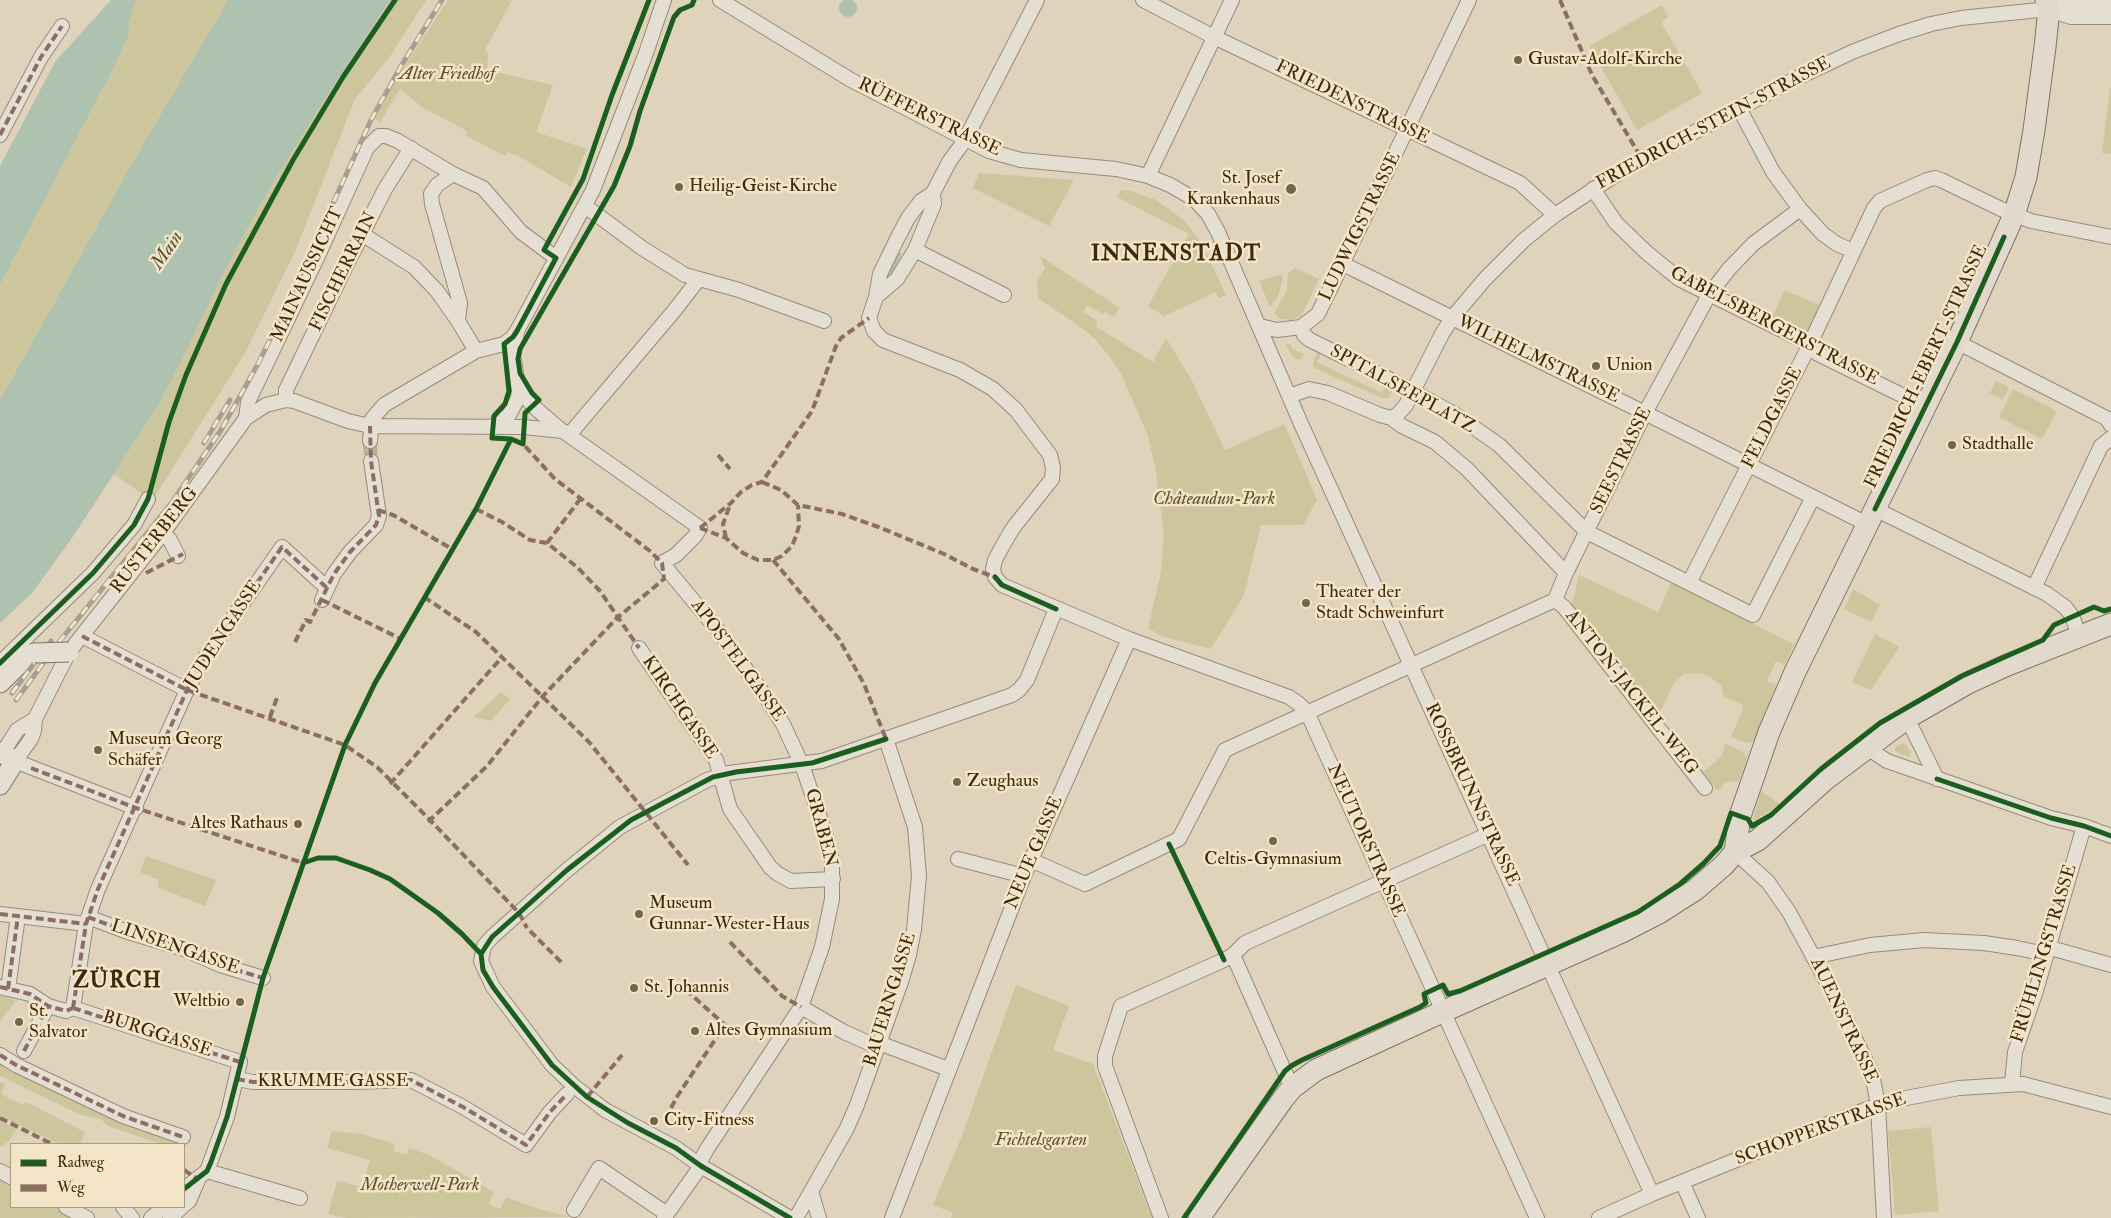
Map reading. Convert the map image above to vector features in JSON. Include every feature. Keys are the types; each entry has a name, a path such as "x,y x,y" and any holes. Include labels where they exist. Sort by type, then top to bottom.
{"main road":[{"name":"FRIEDRICH-EBERT-STRASSE","path":"1734,852 1740,816 1769,732 1957,342 2014,215 2030,153 2050,3"},
{"path":"1199,1218 1292,1088 1327,1064 1659,913 1695,890 1724,865 1734,852 1758,840 1826,778 1907,718 1968,684 2079,635 2111,624"},
{"path":"0,683 22,661 34,653 69,652"},
{"path":"0,785 4,756"}],"street":[{"path":"370,441 370,426 376,413 384,405 476,351 504,344 517,331 593,190 646,53 664,0"},
{"name":"RÜFFERSTRASSE","path":"720,0 851,80 989,151 1021,160 1116,169 1148,176 1170,185 1194,199 1208,214 1218,232 1289,396"},
{"path":"876,297 896,280 915,250 934,204 933,194 949,162 965,140 1037,0"},
{"name":"FRIEDENSTRASSE","path":"1143,0 1214,37 1520,183 1555,215"},
{"path":"1148,176 1232,0"},
{"name":"LUDWIGSTRASSE","path":"1302,327 1318,314 1469,0"},
{"path":"2094,0 2111,4"},
{"path":"2050,3 2071,17 2111,17"},
{"name":"FRIEDRICH-STEIN-STRASSE","path":"1391,418 1402,411 1452,318 1505,258 1555,215 1634,163 1852,52 1915,29 1961,18 2050,3 2111,4"},
{"path":"0,135 41,57 62,26"},
{"path":"1739,108 1772,172 1800,209 1823,234 1837,244 1853,251"},
{"name":"MAINAUSSICHT","path":"246,418 248,402 367,148 379,136 386,136 411,148"},
{"path":"411,148 488,193 521,232 556,258"},
{"name":"FISCHERRAIN","path":"286,400 286,390 362,234 385,189 411,148"},
{"path":"453,174 437,185 431,194 432,204 460,303 458,321"},
{"name":"FELDGASSE","path":"1689,583 1809,346 1874,208 1880,201 1927,180 1941,180 2014,215 2031,221 2111,237"},
{"name":"GABELSBERGERSTRASSE","path":"1593,189 1616,223 1646,252 1679,279 1802,340 1818,354 1926,407"},
{"path":"876,297 880,274 908,218 921,201 933,194"},
{"path":"585,206 666,264 698,280 739,290 824,320"},
{"name":"SEESTRASSE","path":"1556,600 1566,573 1646,412 1709,295 1729,269 1753,244 1800,209"},
{"path":"362,234 414,267 437,291 476,351"},
{"path":"915,250 1004,295"},
{"name":"WILHELMSTRASSE","path":"1343,264 1646,412 1813,497 1871,517 2034,588 2065,607 2072,616 2079,635"},
{"path":"566,433 674,311 698,280"},
{"name":"NEUTORSTRASSE","path":"876,297 869,318 874,331 883,340 960,370 993,389 1016,410 1050,454 1053,468 1052,480 1013,528 995,560 993,569 995,577 1002,584 1128,639 1289,697 1300,704 1307,712 1537,1218"},
{"path":"1260,326 1277,330 1302,327"},
{"name":"SPITALSEEPLATZ","path":"1302,327 1304,335 1310,340 1413,391 1456,415 1498,445 1587,532 1753,615 1813,497"},
{"path":"493,426 512,410 518,398 519,390 513,356 517,331"},
{"path":"1957,342 2106,418 2111,425"},
{"path":"519,390 532,406 566,433"},
{"name":"SPITALSEEPLATZ","path":"1289,396 1309,390 1328,393 1391,418 1402,426 1435,442 1467,468 1566,573"},
{"name":"ROSSBRUNNSTRASSE","path":"1289,396 1652,1194"},
{"name":"RUSTERBERG","path":"4,756 17,730 34,719 69,652 163,533 246,418 266,405 286,400 304,403 348,421 370,426"},
{"path":"370,426 493,426 544,428 566,433"},
{"name":"APOSTELGASSE","path":"566,433 700,528 695,536 676,555 662,563 721,634 765,696 783,724 802,765"},
{"path":"2034,588 2101,446 2111,438"},
{"name":"JUDENGASSE","path":"73,1008 87,921 98,890 187,690 206,655 282,547 325,594 334,574 350,552 376,525 379,516 371,461"},
{"path":"0,664 99,567 134,525 148,499"},
{"path":"163,533 170,540 178,556"},
{"path":"1031,860 1084,884 1169,844 1179,839 1225,750 1556,600"},
{"name":"ANTON-JACKEL-WEG","path":"1556,600 1564,607 1705,788"},
{"path":"790,1218 701,1166 676,1148 606,1110 587,1097 552,1065 493,987 483,970 481,954 492,937 620,827 700,784 720,775 822,761 974,709 1019,690 1027,680 1056,609"},
{"path":"82,636 187,690"},
{"name":"NEUE GASSE","path":"892,1218 1024,876 1128,639"},
{"name":"KIRCHGASSE","path":"639,648 716,760 727,801 737,820 770,867 791,881 833,879"},
{"path":"1907,718 1937,779"},
{"name":"BAUERNGASSE","path":"796,1218 847,1128 909,955 914,930 919,876 915,827 886,739"},
{"path":"1866,747 1882,759 1937,779 2051,818 2084,826 2111,836"},
{"path":"4,756 136,808"},
{"name":"GRABEN","path":"665,1216 701,1166 704,1152 801,1007 826,931 832,900 832,860 824,829 802,765"},
{"name":"FRÜHLINGSTRASSE","path":"2012,1084 2015,1052 2084,826"},
{"path":"1160,1218 1107,1074 1105,1056 1121,1006 1233,955 1245,943 1489,834"},
{"name":"AUENSTRASSE","path":"1734,852 1776,892 1789,912 1834,995 1872,1074 1878,1105 1884,1218"},
{"path":"958,859 1024,876"},
{"path":"0,914 87,921"},
{"path":"18,916 4,988 30,994 48,1006 24,1051"},
{"name":"LINSENGASSE","path":"87,921 184,949 220,965 263,978"},
{"path":"1813,957 1870,945 1924,940 1984,943 2046,951 2111,964"},
{"path":"1233,955 1292,1088"},
{"name":"BURGGASSE","path":"48,1006 66,1011 73,1008 240,1062 237,1080"},
{"path":"801,1007 844,1032 948,1069"},
{"path":"0,1055 16,1065 123,1116 183,1137"},
{"path":"185,1204 189,1201 203,1175 227,1117 237,1080"},
{"name":"KRUMME GASSE","path":"237,1080 258,1082 411,1080 463,1107 526,1145 550,1112 567,1094"},
{"name":"SCHOPPERSTRASSE","path":"1599,1218 1652,1194 1878,1105 1935,1092 2012,1084 2041,1088 2111,1107"},
{"path":"574,1210 599,1168 665,1216"},
{"path":"185,1188 203,1175 300,1198"},
{"path":"1682,1182 1698,1218"},
{"path":"811,1191 819,1218"},
{"path":"68,1208 87,1218"},
{"path":"124,1208 132,1218"},
{"path":"151,1218 163,1208"},
{"path":"170,1218 181,1208"}],"green space":[{"path":"136,0 228,0 135,158 0,400 0,285 114,67 130,32 128,24"},
{"path":"390,0 426,0 389,58 355,99 295,252 245,353 152,501 114,474 157,408 221,278 267,193 321,105"},
{"name":"Alter Friedhof","path":"448,0 512,0 485,50 488,54 487,70 553,85 536,132 587,149 571,187 520,157 508,152 505,156 465,135 467,131 422,107 400,89 380,122 375,119 397,78"},
{"path":"1662,5 1668,17 1661,22 1702,93 1637,130 1589,46"},
{"path":"2111,88 2111,154 2102,153"},
{"path":"979,173 1074,180 1049,226 973,188"},
{"path":"1121,190 1131,191 1156,200 1184,220 1202,244 1226,295 1219,298 1216,292 1162,317 1161,314 1148,306 1189,234 1117,197"},
{"name":"Châteaudun-Park","path":"1040,256 1120,308 1114,317 1104,311 1103,314 1087,305 1083,312 1098,321 1095,326 1153,362 1166,338 1192,381 1225,450 1284,424 1291,439 1317,500 1303,525 1261,525 1244,595 1211,649 1164,637 1148,628 1161,572 1164,534 1155,466 1147,433 1121,374 1109,356 1096,340 1082,328 1038,298 1037,282 1045,268"},
{"path":"1295,268 1319,279 1302,315 1292,320 1281,319 1274,314 1287,290 1288,273"},
{"path":"1281,275 1283,278 1278,297 1270,307 1259,281"},
{"path":"1785,290 1823,307 1809,334 1772,317"},
{"path":"1285,343 1292,345 1291,348 1304,354 1301,359 1294,359"},
{"path":"1317,353 1321,354 1317,362 1382,393 1386,386 1393,389 1389,398 1382,398 1314,368 1313,363"},
{"path":"1996,381 2009,387 2003,400 1990,393"},
{"path":"2013,389 2057,411 2042,439 1999,417"},
{"path":"1579,575 1658,612 1671,583 1794,644 1785,665 1776,661 1767,681 1776,685 1754,741 1746,743 1731,737 1742,712 1743,705 1724,697 1721,685 1700,673 1684,674 1674,683 1659,714 1654,714 1571,609"},
{"path":"1853,589 1880,605 1871,622 1844,609"},
{"path":"1875,634 1899,647 1871,690 1852,682"},
{"path":"501,692 510,699 491,721 474,717"},
{"path":"1904,743 1911,752 1910,757 1894,751 1896,746"},
{"path":"1725,744 1743,752 1747,758 1739,781 1726,782 1718,791 1703,772 1722,756"},
{"path":"1761,791 1780,804 1754,821 1753,819"},
{"path":"146,856 216,880 205,906 157,887 159,880 140,872"},
{"name":"Fichtelsgarten","path":"1016,985 1069,1006 1053,1050 1093,1064 1150,1213 1153,1212 1155,1218 951,1218 953,1213 933,1205 961,1138"},
{"path":"0,994 16,1001 0,1021"},
{"path":"0,1061 183,1141 158,1143 108,1126 101,1119 81,1115 0,1076"},
{"path":"0,1082 5,1085 1,1094 23,1105 26,1102 85,1132 80,1143 58,1143 0,1116"},
{"path":"0,1121 16,1129 10,1140 2,1147 0,1146"},
{"path":"1931,1127 1939,1211 1895,1215 1888,1131"},
{"name":"Motherwell-Park","path":"332,1131 362,1134 395,1144 393,1151 407,1155 409,1148 429,1155 494,1192 489,1204 500,1209 506,1197 536,1208 570,1217 346,1218 328,1214 337,1181 362,1187 370,1160 327,1148"},
{"path":"0,1178 10,1183 10,1208 62,1208 80,1218 0,1218"}],"water":[{"path":"848,-1 854,2 857,8 854,14 848,17 842,14 839,8 842,2"},
{"path":"111,0 136,0 128,24 130,32 114,67 0,285 0,166 55,62"},
{"name":"Main","path":"228,0 390,0 321,105 267,193 221,278 157,408 72,538 32,593 0,623 0,400 135,158"}],"waterway":[{"path":"888,277 900,254"}],"tunnel":[{"path":"370,441 371,461"}],"railway":[{"path":"16,700 59,642 173,501 221,430 258,364 283,313 371,120 401,66 442,0"},
{"path":"204,443 230,400"},
{"path":"12,693 51,641"}],"marked path":[{"path":"1560,0 1592,75 1642,159"},
{"path":"0,135 41,57 62,26"},
{"path":"700,528 731,503 741,492 752,485 762,482 812,411 836,346 841,338 869,318"},
{"path":"295,642 306,620 310,622 334,574 350,552 376,525 379,516 371,461 370,426"},
{"path":"428,822 487,766 543,696 617,618 664,579 662,563 650,551 555,479 523,444 519,443"},
{"path":"718,455 730,469"},
{"path":"762,482 781,490 798,505 842,514 881,528 995,577"},
{"path":"547,543 581,498"},
{"path":"726,538 723,524 730,505"},
{"path":"700,528 726,538 743,553 758,560 773,560 782,556 792,546 799,526 798,505"},
{"path":"476,509 502,522 530,540 547,543 577,567 600,591 639,648"},
{"path":"378,510 393,515 452,549"},
{"path":"73,1008 86,924 98,889 187,690 202,662 282,547 327,588"},
{"path":"146,573 183,554"},
{"path":"773,560 839,639 864,684 886,739"},
{"path":"424,597 476,632 589,742 688,865"},
{"path":"322,600 401,639"},
{"path":"82,636 187,690 345,745 377,767 430,820 519,913 527,928"},
{"path":"390,784 503,656"},
{"path":"270,717 278,695"},
{"path":"31,768 136,808 303,863"},
{"path":"0,914 86,924"},
{"path":"8,989 18,916"},
{"path":"88,917 125,931 184,949 220,965 263,978"},
{"path":"530,931 563,964"},
{"path":"730,942 782,996 801,1007"},
{"path":"0,987 30,994 48,1006 66,1011 73,1008"},
{"path":"671,1108 725,1025 685,989"},
{"path":"24,1051 48,1006"},
{"path":"73,1008 240,1062 241,1057"},
{"path":"0,1055 16,1065 123,1116 183,1137"},
{"path":"587,1097 622,1055"},
{"path":"237,1079 253,1082 411,1080 463,1107 526,1145 550,1112 567,1094"},
{"path":"0,1118 50,1143"},
{"path":"185,1171 198,1179"}],"cycle path":[{"path":"0,663 93,573 134,525 148,499 169,422 186,375 226,284 293,160 343,77 395,0"},
{"path":"649,0 612,95 583,179 544,250 556,258 517,331 504,344 509,391 505,404 494,416 492,438 511,439 523,444 525,413 539,400 532,393 520,373 518,359 520,349 614,186 630,146 640,111 674,17 680,10 692,5 694,0"},
{"path":"1875,509 1957,342 2004,237"},
{"path":"185,1188 207,1171 211,1162 227,1117 263,978 345,745 375,683 476,509 511,439"},
{"path":"995,577 1002,585 1056,609"},
{"path":"1184,1218 1285,1071 1291,1066 1420,1007 1426,1003 1424,994 1443,985 1448,994 1460,991 1638,912 1680,884 1720,846 1731,813 1748,819 1752,826 1771,815 1821,769 1880,723 1962,676 2043,640 2054,625 2094,607 2104,611 2111,609"},
{"path":"790,1218 701,1166 676,1148 628,1123 587,1097 552,1065 493,987 483,970 481,954 492,937 567,870 631,820 713,777 736,772 812,763 886,739"},
{"path":"1937,779 2051,818 2084,826 2111,836"},
{"path":"1169,844 1224,960"},
{"path":"303,863 318,858 336,858 390,879 438,913 481,954"}],"place":[{"name":"Gustav-Adolf-Kirche","path":"1518,60"},
{"name":"Heilig-Geist-Kirche","path":"679,187"},
{"name":"St. Josef Krankenhaus","path":"1291,189"},
{"name":"Union","path":"1596,366"},
{"name":"Stadthalle","path":"1952,445"},
{"name":"Theater der Stadt Schweinfurt","path":"1306,603"},
{"name":"Museum Georg Schäfer","path":"98,750"},
{"name":"Zeughaus","path":"957,782"},
{"name":"Altes Rathaus","path":"298,824"},
{"name":"Celtis-Gymnasium","path":"1273,841"},
{"name":"Museum Gunnar-Wester-Haus","path":"639,914"},
{"name":"St. Johannis","path":"634,988"},
{"name":"Weltbio","path":"240,1002"},
{"name":"St. Salvator","path":"19,1022"},
{"name":"Altes Gymnasium","path":"695,1031"},
{"name":"City-Fitness","path":"654,1121"}],"district":[{"name":"INNENSTADT","path":"1176,255"},
{"name":"ZÜRCH","path":"117,982"}]}
